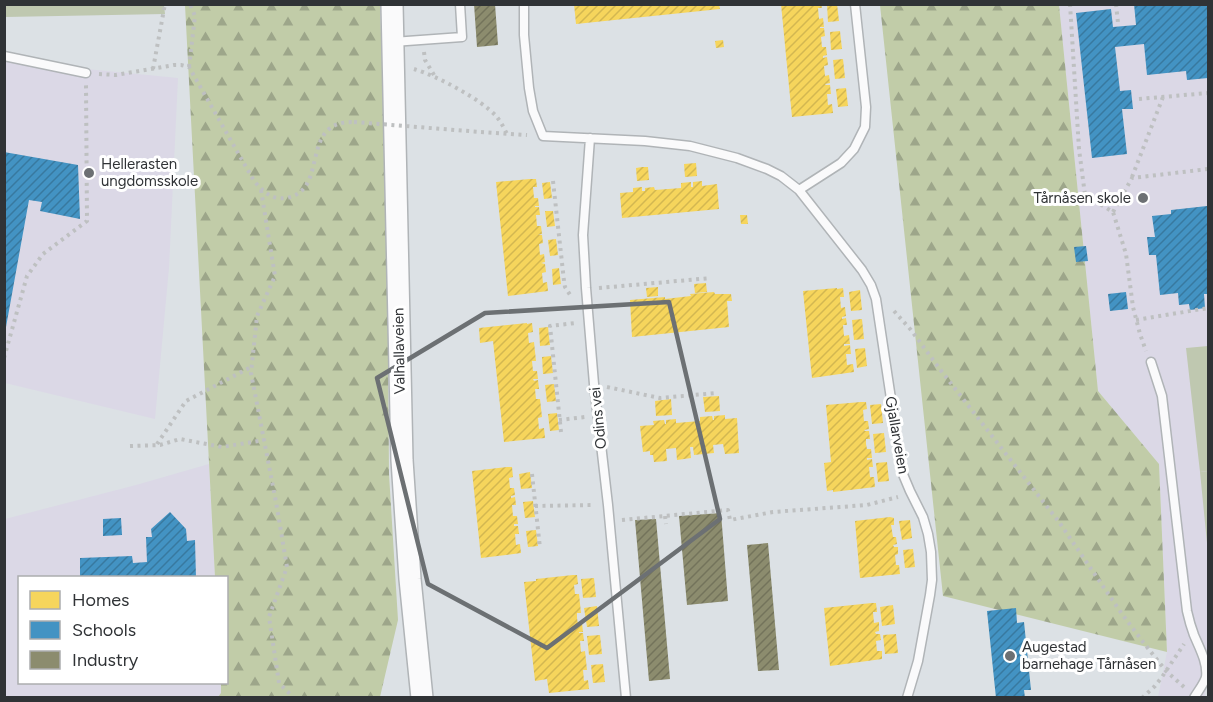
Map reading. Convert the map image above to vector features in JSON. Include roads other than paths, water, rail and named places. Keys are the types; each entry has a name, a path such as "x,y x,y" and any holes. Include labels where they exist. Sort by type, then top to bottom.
{"street":[{"name":"Valhallaveien","path":"392,4 402,471 422,698"}],"lane":[{"path":"393,42 462,37 460,4"},
{"name":"Gjallarveien","path":"524,4 524,35 529,88 533,111 543,136 645,141 690,146 714,151 767,169 781,176 799,190 862,270 871,285 876,299 899,460 904,480 926,525 930,543 932,566 930,594 918,661 907,698"},
{"path":"799,190 831,171 848,156 859,141 865,127 866,107 855,4"},
{"path":"4,56 86,73"},
{"name":"Odins vei","path":"590,138 583,235 586,288 626,698"},
{"path":"1151,362 1162,396 1185,600 1194,636 1204,660 1206,677 1194,697"}],"place":[{"name":"Hellerasten ungdomsskole","path":"89,173"},
{"name":"Tårnåsen skole","path":"1143,198"},
{"name":"Augestad barnehage Tårnåsen","path":"1010,656"}]}
